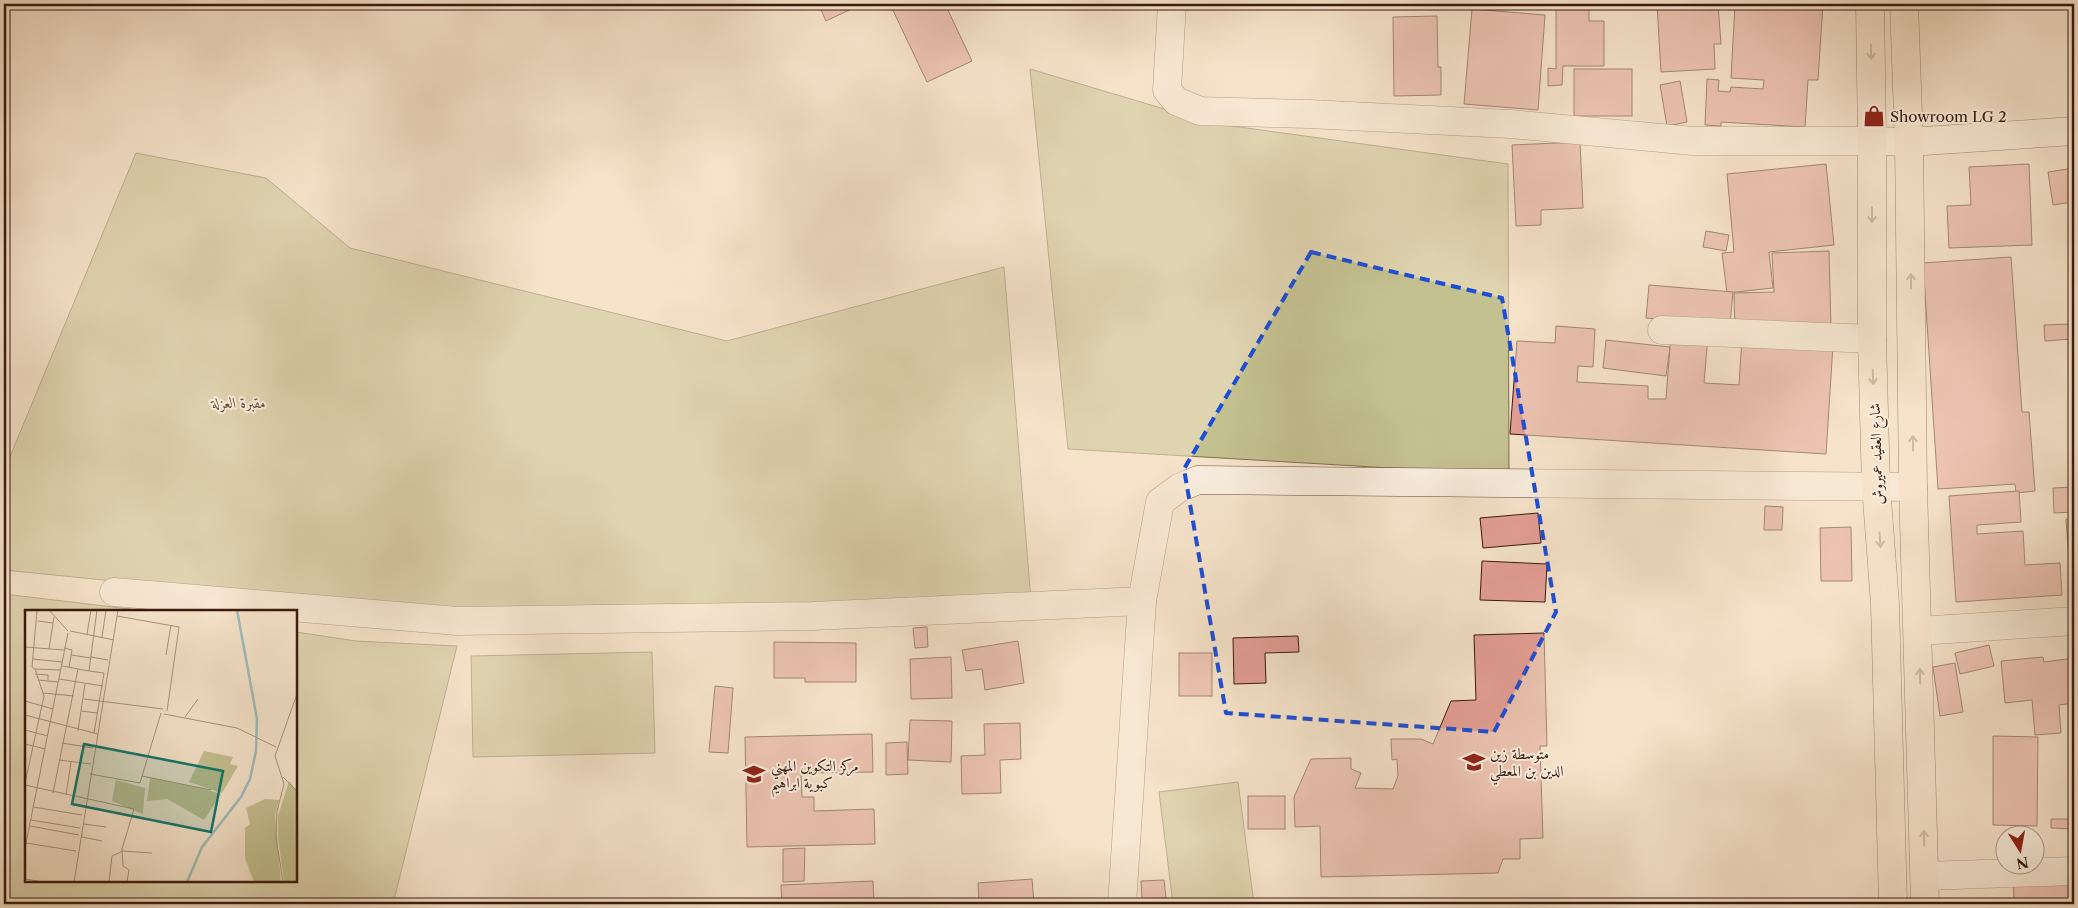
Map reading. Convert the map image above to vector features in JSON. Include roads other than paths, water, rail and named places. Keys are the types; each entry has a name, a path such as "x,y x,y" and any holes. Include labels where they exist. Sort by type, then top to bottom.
{"main road":[{"name":"شارع العقيد عميروش","path":"1870,4 1872,339 1876,486 1885,604 1893,904"},
{"path":"1904,4 1909,142 1913,487 1925,904"}],"street":[{"path":"1172,4 1167,90 1176,101 1200,111 1309,114 1510,124 1693,141 1909,142 2074,131"},
{"path":"1662,330 1872,339"},
{"path":"1122,904 1142,601 1160,502 1179,488 1198,480 1913,487"},
{"path":"114,592 457,622 812,616 1142,601"},
{"path":"1918,631 2074,621"},
{"path":"1925,876 2074,871"}],"place":[{"name":"Showroom LG 2","path":"1874,116"},
{"name":"متوسطة زين الدين بن المعطي","path":"1474,762"},
{"name":"مركز التكوين المهني كبوية ابراهيم","path":"754,774"}],"park label":[{"name":"مقبرة العزلة","path":"239,402"}]}
